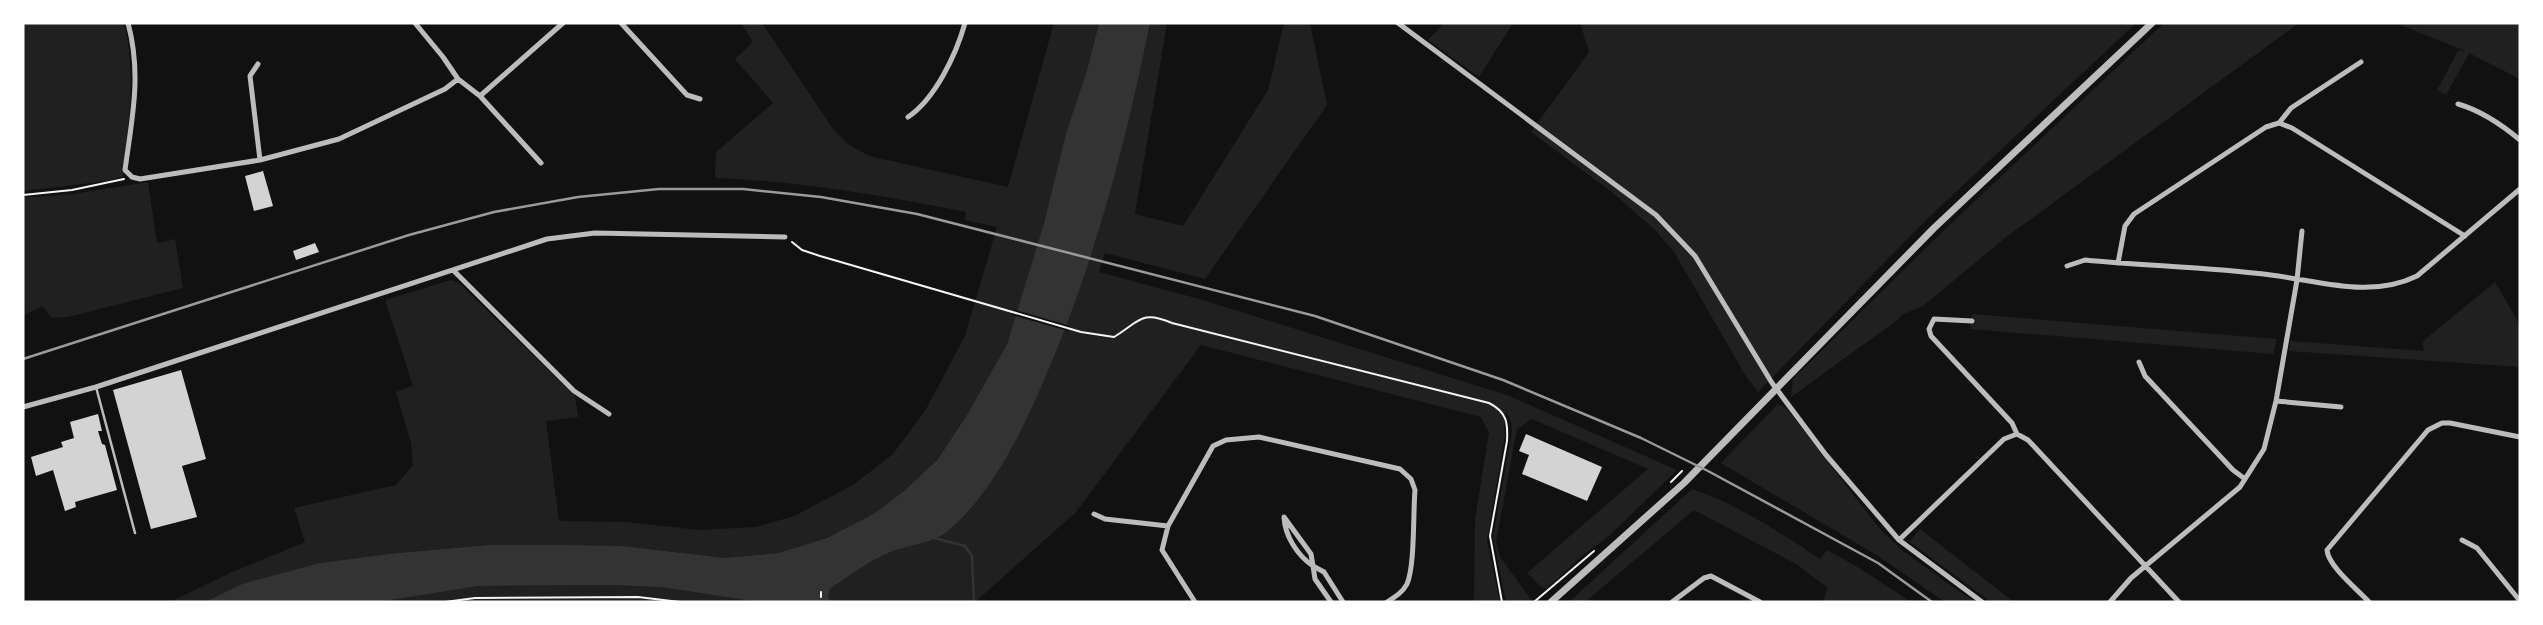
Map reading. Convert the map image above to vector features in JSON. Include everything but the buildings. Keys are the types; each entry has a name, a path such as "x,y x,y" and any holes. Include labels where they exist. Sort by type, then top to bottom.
{"street":[{"path":"128,23 135,49 135,95 125,170 132,177 140,179 260,160 339,139 445,89 458,79"},
{"path":"415,23 458,79 480,96 541,163"},
{"path":"480,96 563,23"},
{"path":"621,23 687,95 701,99"},
{"path":"908,117 928,101 965,23"},
{"path":"1398,23 1656,215 1695,256 1777,388 1826,456 1899,540 1982,602"},
{"path":"1551,602 1684,483 1934,228 2152,23"},
{"path":"2118,263 2125,226 2141,208 2266,127 2279,123 2291,108 2361,62"},
{"path":"258,64 250,76 260,160"},
{"path":"2458,104 2493,119 2520,139"},
{"path":"2279,123 2292,128 2465,236"},
{"path":"2067,266 2085,260 2272,275 2367,288 2403,283 2424,272 2520,189"},
{"path":"2110,602 2131,578 2228,499 2245,479 2264,449 2276,401 2297,280 2302,231"},
{"path":"23,407 96,387 547,239 595,233 785,237"},
{"path":"453,270 574,391 609,414"},
{"path":"1972,321 1934,319 1929,329 1931,336 2012,423 2017,434 2028,440 2179,602"},
{"path":"2139,362 2145,376 2233,470 2245,479"},
{"path":"2276,401 2341,407"},
{"path":"2369,602 2334,566 2327,550 2428,430 2442,423 2450,423 2520,437"},
{"path":"1899,540 2004,439 2017,434"},
{"path":"1195,602 1162,550 1168,526 1213,446 1226,440 1259,437 1400,469 1411,479 1415,490 1410,571 1406,585 1398,595 1387,602"},
{"path":"1094,514 1105,519 1168,526"},
{"path":"1331,602 1315,579 1313,566 1311,554 1284,517 1285,530 1303,559 1313,566 1324,572 1343,602"},
{"path":"2462,540 2477,548 2520,601"},
{"path":"1672,602 1704,578 1711,576 1760,602"}],"lane":[{"path":"96,387 135,533"}],"path":[{"path":"23,195 72,190 132,177"},
{"path":"785,237 802,250 820,256 1081,332 1114,337 1144,316 1154,316 1172,323 1498,407 1505,415 1508,425 1490,544 1502,602"},
{"path":"1665,488 1687,467"},
{"path":"1534,602 1601,545"},
{"path":"821,592 821,597"},
{"path":"445,602 475,598 626,597 680,602"}],"shaded area":[{"path":"23,23 124,23 131,81 123,176 107,181 23,191"},
{"path":"741,23 762,23 833,129 848,144 869,156 1008,187 1054,23 1099,23 1066,133 1044,223 1007,344 938,459 875,513 827,538 778,553 725,558 623,546 488,545 398,553 242,584 205,602 170,602 232,572 305,542 294,508 396,485 413,465 411,443 396,392 413,386 385,300 451,280 459,283 575,396 578,417 546,421 559,521 627,522 699,530 756,527 794,516 853,485 893,454 925,411 965,336 997,227 965,220 966,212 903,200 810,186 715,178 716,152 773,103 735,59 753,42"},
{"path":"1099,23 1150,23 1118,165 1090,258 1057,349 1021,431 977,501 942,535 885,554 868,563 830,589 828,597 831,602 758,602 661,587 610,585 479,586 378,602 205,602 242,584 320,563 488,545 623,546 725,558 778,553 827,538 875,513 938,459 1007,344 1044,223 1066,133"},
{"path":"1150,23 1167,23 1135,214 1183,226 1268,90 1284,23 1310,23 1327,105 1205,279 1105,253 1099,272 1203,300 1507,395 1677,470 1610,535 1546,589 1527,573 1648,469 1532,419 1517,429 1496,542 1500,557 1532,601 1506,602 1493,537 1512,431 1506,411 1505,436 1487,541 1500,602 1474,602 1475,519 1489,433 1481,417 1201,345 1076,512 975,602 831,602 828,597 830,589 868,563 948,531 990,483 1012,447 1059,345 1091,255 1130,117"},
{"path":"1444,23 1513,23 1479,77 1428,40"},
{"path":"1580,23 2136,23 1926,220 1758,392 1747,378 1674,252 1656,231 1613,193 1531,132 1589,52"},
{"path":"2164,23 2299,23 2005,238 1923,306 1901,315 1791,397 1793,379 1940,234"},
{"path":"2396,23 2520,23 2520,79 2469,53 2446,95 2437,90 2458,51 2465,51"},
{"path":"148,182 157,243 175,239 183,288 68,317 52,318 42,306 23,316 23,198 73,194"},
{"path":"2495,282 2520,325 2520,367 2289,351 2290,341 2424,351 2422,342"},
{"path":"1972,314 2277,339 2273,354 1970,329"},
{"path":"1778,404 1787,409 1879,528 1903,551 1974,602 1945,602 1878,556 1721,463"},
{"path":"1692,489 1742,511 1820,559 1827,550 1911,602 1822,602 1828,588 1796,564 1694,510 1585,602 1569,602"},
{"path":"1920,529 2014,602 1991,602 1909,542"},
{"path":"479,586 661,587 758,602 378,602"}],"pier":[{"path":"1013,309 1070,326 1068,331 1012,315"}],"waterway":[{"path":"930,537 965,546 972,556 974,602"}],"railway":[{"path":"23,359 409,235 494,212 578,197 659,189 743,189 821,197 917,214 1315,316 1503,380 1641,438 1708,471 1878,563 1932,602"}]}
